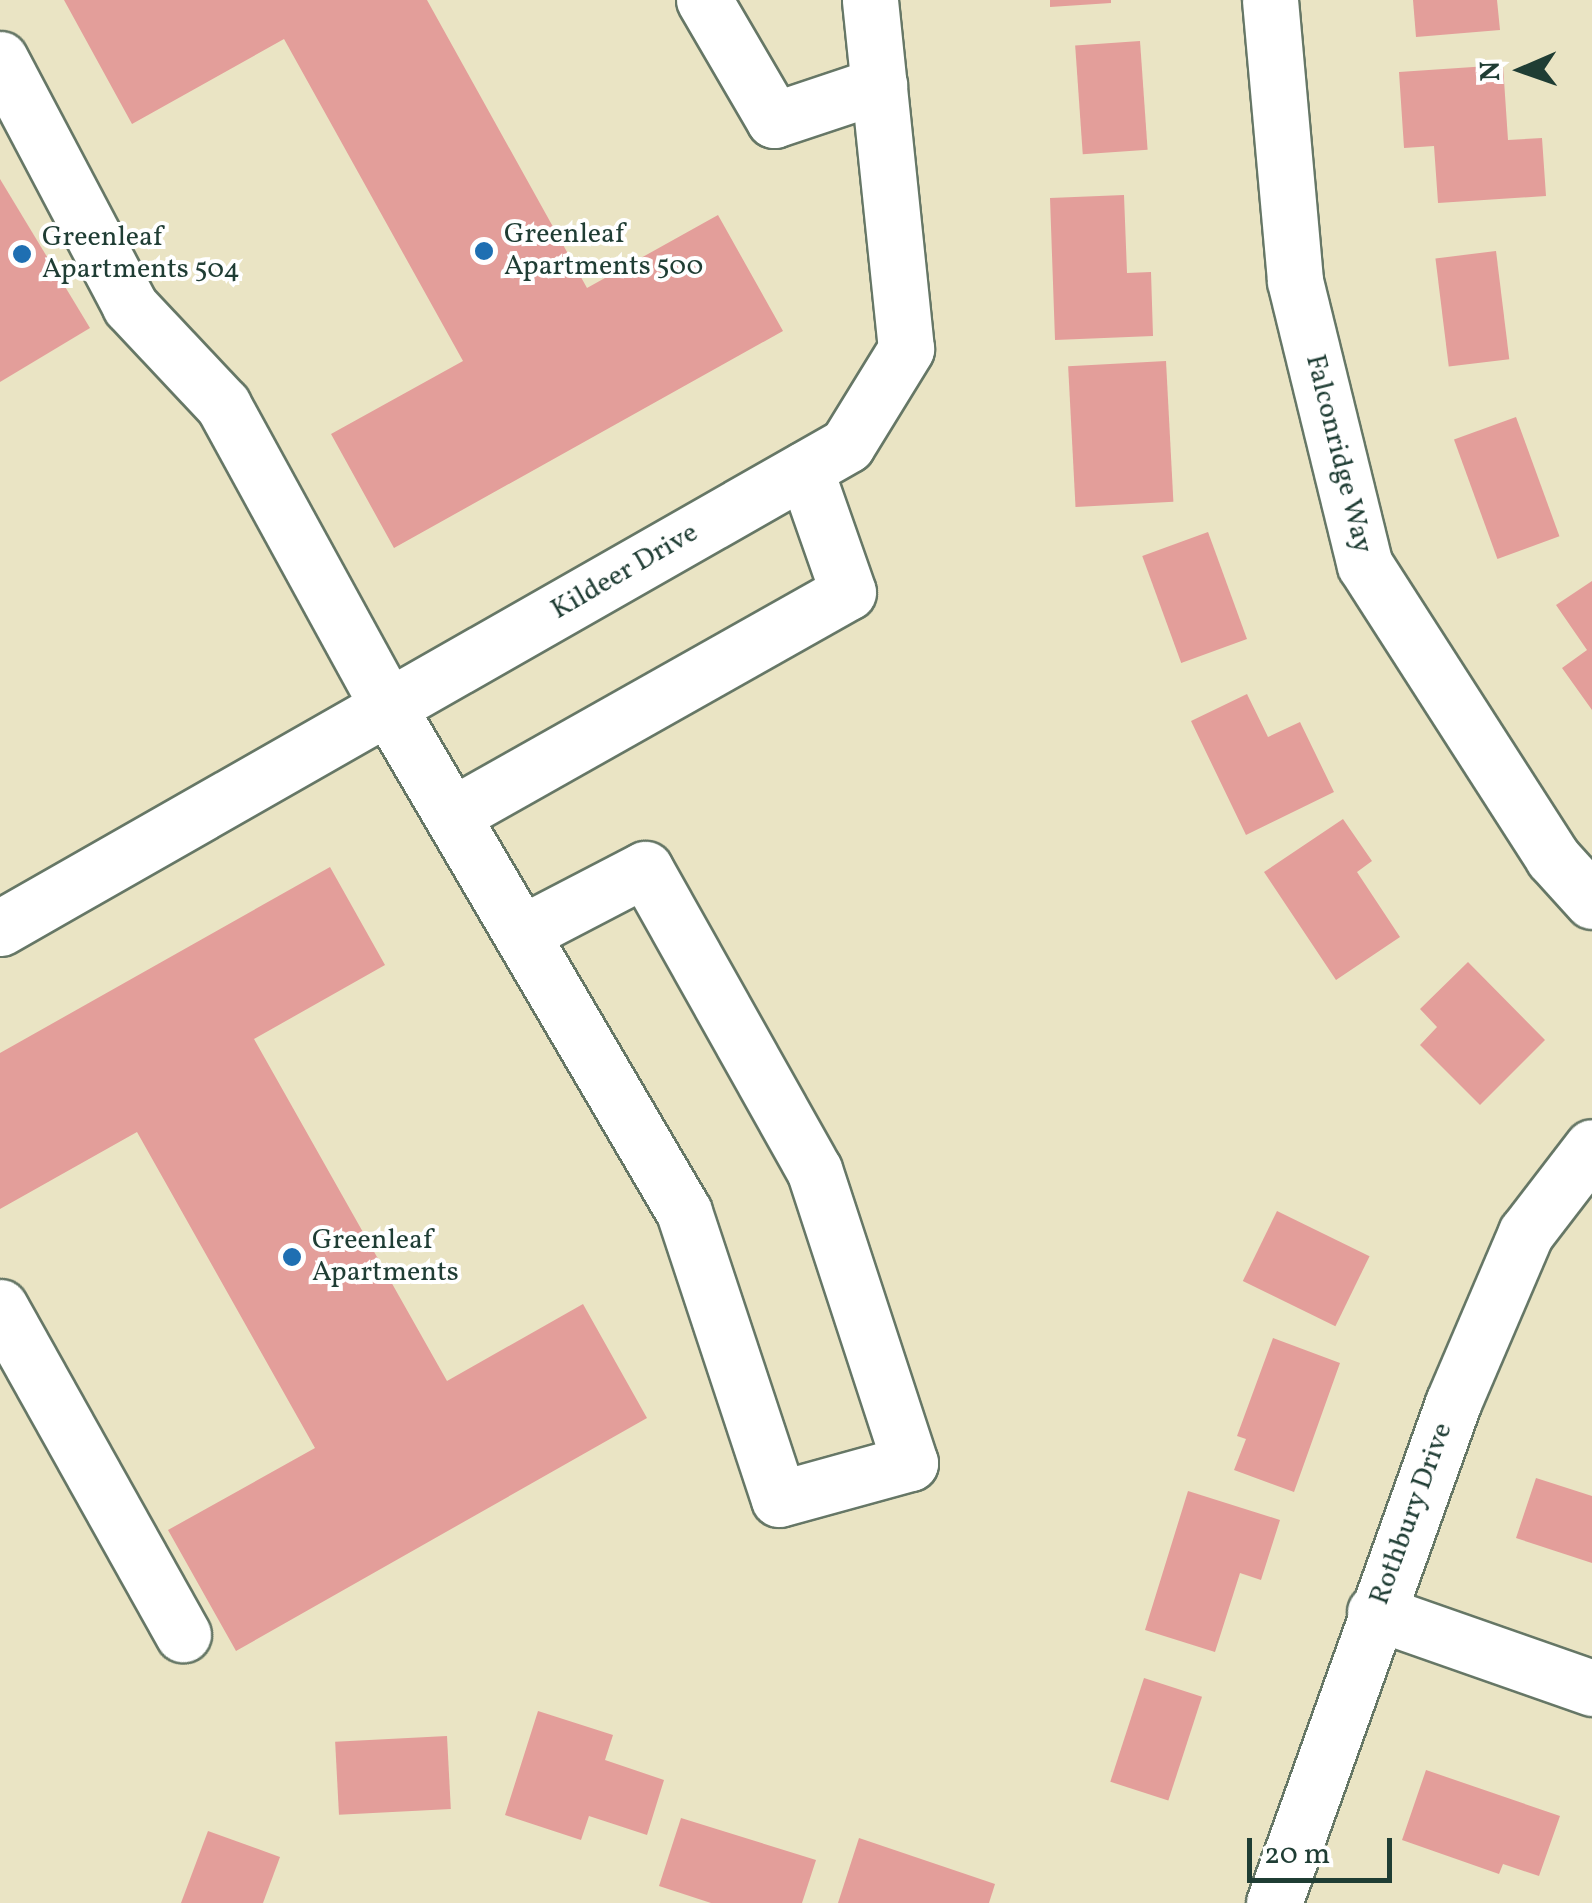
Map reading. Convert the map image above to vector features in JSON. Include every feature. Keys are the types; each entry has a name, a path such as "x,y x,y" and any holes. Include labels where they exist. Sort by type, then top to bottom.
{"street":[{"path":"704,0 774,120 879,85"},
{"name":"Kildeer Drive","path":"0,926 847,446 906,349 870,0"},
{"name":"Falconridge Way","path":"1270,0 1295,281 1365,565 1553,858 1592,900"},
{"path":"0,60 130,306 223,405 388,707 524,932 684,1212 779,1499 910,1463 814,1170 645,869 524,932"},
{"path":"454,814 848,592 805,469"},
{"name":"Rothbury Drive","path":"1274,1903 1376,1612 1526,1234 1592,1146"},
{"path":"0,1307 183,1634"},
{"path":"1376,1612 1592,1688"}],"building":[{"name":"Greenleaf Apartments 500","path":"64,0 427,0 587,288 718,215 783,331 394,548 331,434 463,361 284,39 132,124"},
{"path":"1050,0 1111,0 1111,3 1050,7"},
{"path":"1413,0 1497,0 1500,30 1416,37"},
{"path":"1140,41 1148,150 1083,154 1075,46"},
{"path":"1503,65 1508,140 1542,138 1546,196 1438,203 1434,146 1404,148 1399,72"},
{"name":"Greenleaf Apartments 504","path":"0,179 90,328 0,382"},
{"path":"1124,195 1127,273 1151,272 1153,336 1055,340 1050,198"},
{"path":"1496,251 1509,359 1449,367 1435,258"},
{"path":"1166,361 1173,502 1076,507 1068,366"},
{"path":"1516,417 1559,536 1497,559 1454,440"},
{"path":"1208,532 1247,639 1181,663 1142,556"},
{"path":"1592,581 1592,710 1562,668 1587,650 1556,605"},
{"path":"1247,694 1268,737 1300,722 1334,792 1246,835 1191,721"},
{"path":"1343,819 1372,861 1357,872 1400,937 1336,980 1264,872"},
{"name":"Greenleaf Apartments","path":"330,867 385,965 254,1039 447,1381 583,1304 647,1418 236,1651 168,1530 315,1448 137,1132 0,1209 0,1053"},
{"path":"1468,962 1545,1040 1480,1105 1420,1045 1437,1027 1420,1009"},
{"path":"1277,1211 1370,1256 1335,1326 1243,1281"},
{"path":"1273,1338 1340,1363 1294,1492 1234,1470 1246,1439 1237,1436"},
{"path":"1536,1478 1592,1496 1592,1563 1516,1538"},
{"path":"1188,1491 1280,1520 1261,1580 1240,1573 1215,1652 1145,1630"},
{"path":"1144,1678 1202,1697 1168,1801 1110,1782"},
{"path":"538,1711 613,1735 605,1760 664,1780 647,1835 589,1816 581,1840 505,1815"},
{"path":"447,1736 451,1809 339,1815 335,1742"},
{"path":"1426,1770 1560,1816 1539,1876 1503,1864 1499,1874 1402,1840"},
{"path":"681,1818 816,1860 802,1903 711,1903 659,1886"},
{"path":"208,1831 280,1857 263,1903 181,1903"},
{"path":"859,1838 995,1884 989,1903 838,1903"}],"place":[{"name":"Greenleaf Apartments 500","path":"484,251"},
{"name":"Greenleaf Apartments 504","path":"22,254"},
{"name":"Greenleaf Apartments","path":"292,1257"}]}
